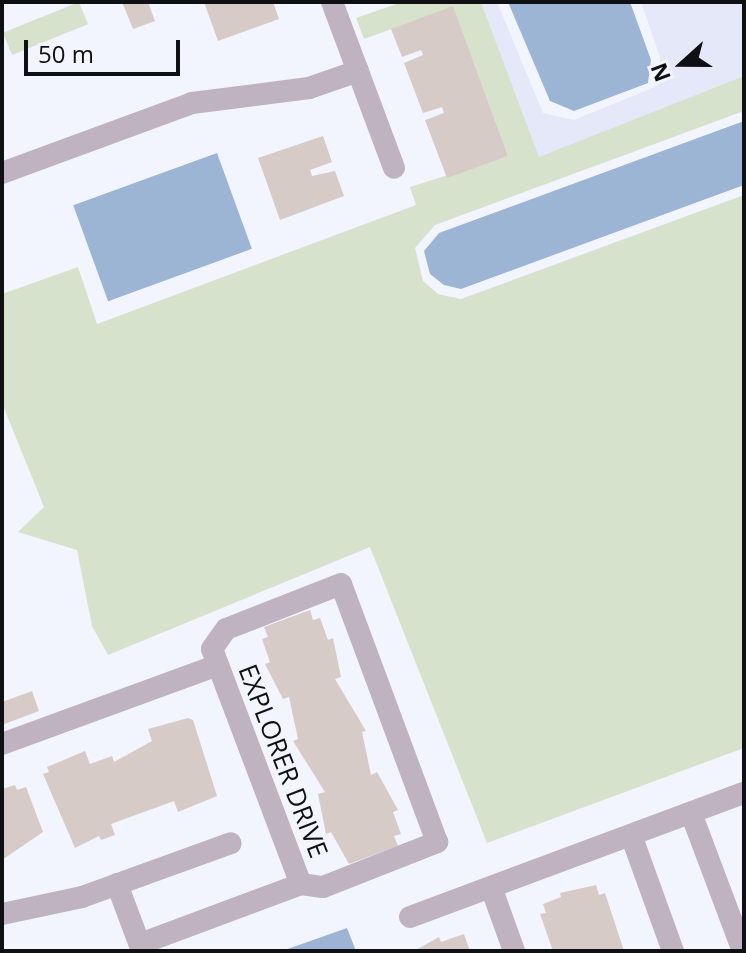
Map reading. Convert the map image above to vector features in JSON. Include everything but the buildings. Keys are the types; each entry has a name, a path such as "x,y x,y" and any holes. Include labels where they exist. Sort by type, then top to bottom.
{"street":[{"path":"332,2 394,168"},
{"path":"2,173 192,103 309,88 358,71"},
{"path":"218,665 212,649 226,629 341,584 437,842 323,887 301,884"},
{"name":"EXPLORER DRIVE","path":"2,744 218,665 301,884 141,947 117,884"},
{"path":"410,917 744,793"},
{"path":"691,813 743,951"},
{"path":"631,835 673,951"},
{"path":"2,914 117,884 231,843"},
{"path":"491,887 514,951"}],"shaded area":[{"path":"481,2 497,2 543,113 574,120 657,86 660,57 641,2 744,2 744,76 539,158"}],"green space":[{"path":"79,2 88,24 12,55 3,33"},
{"path":"402,2 481,2 539,157 744,76 744,111 435,225 415,248 423,281 438,294 461,299 744,195 744,748 487,843 370,547 108,655 92,626 77,550 18,532 44,507 2,403 2,294 78,267 97,324 416,205 410,187 508,156 453,7 364,39 356,18"}],"water":[{"path":"508,2 630,2 651,60 648,83 574,111 550,101"},
{"path":"744,121 744,185 461,289 444,285 430,274 424,251 439,233"},
{"path":"217,153 252,249 108,301 73,205"},
{"path":"347,928 356,951 282,951"}]}
